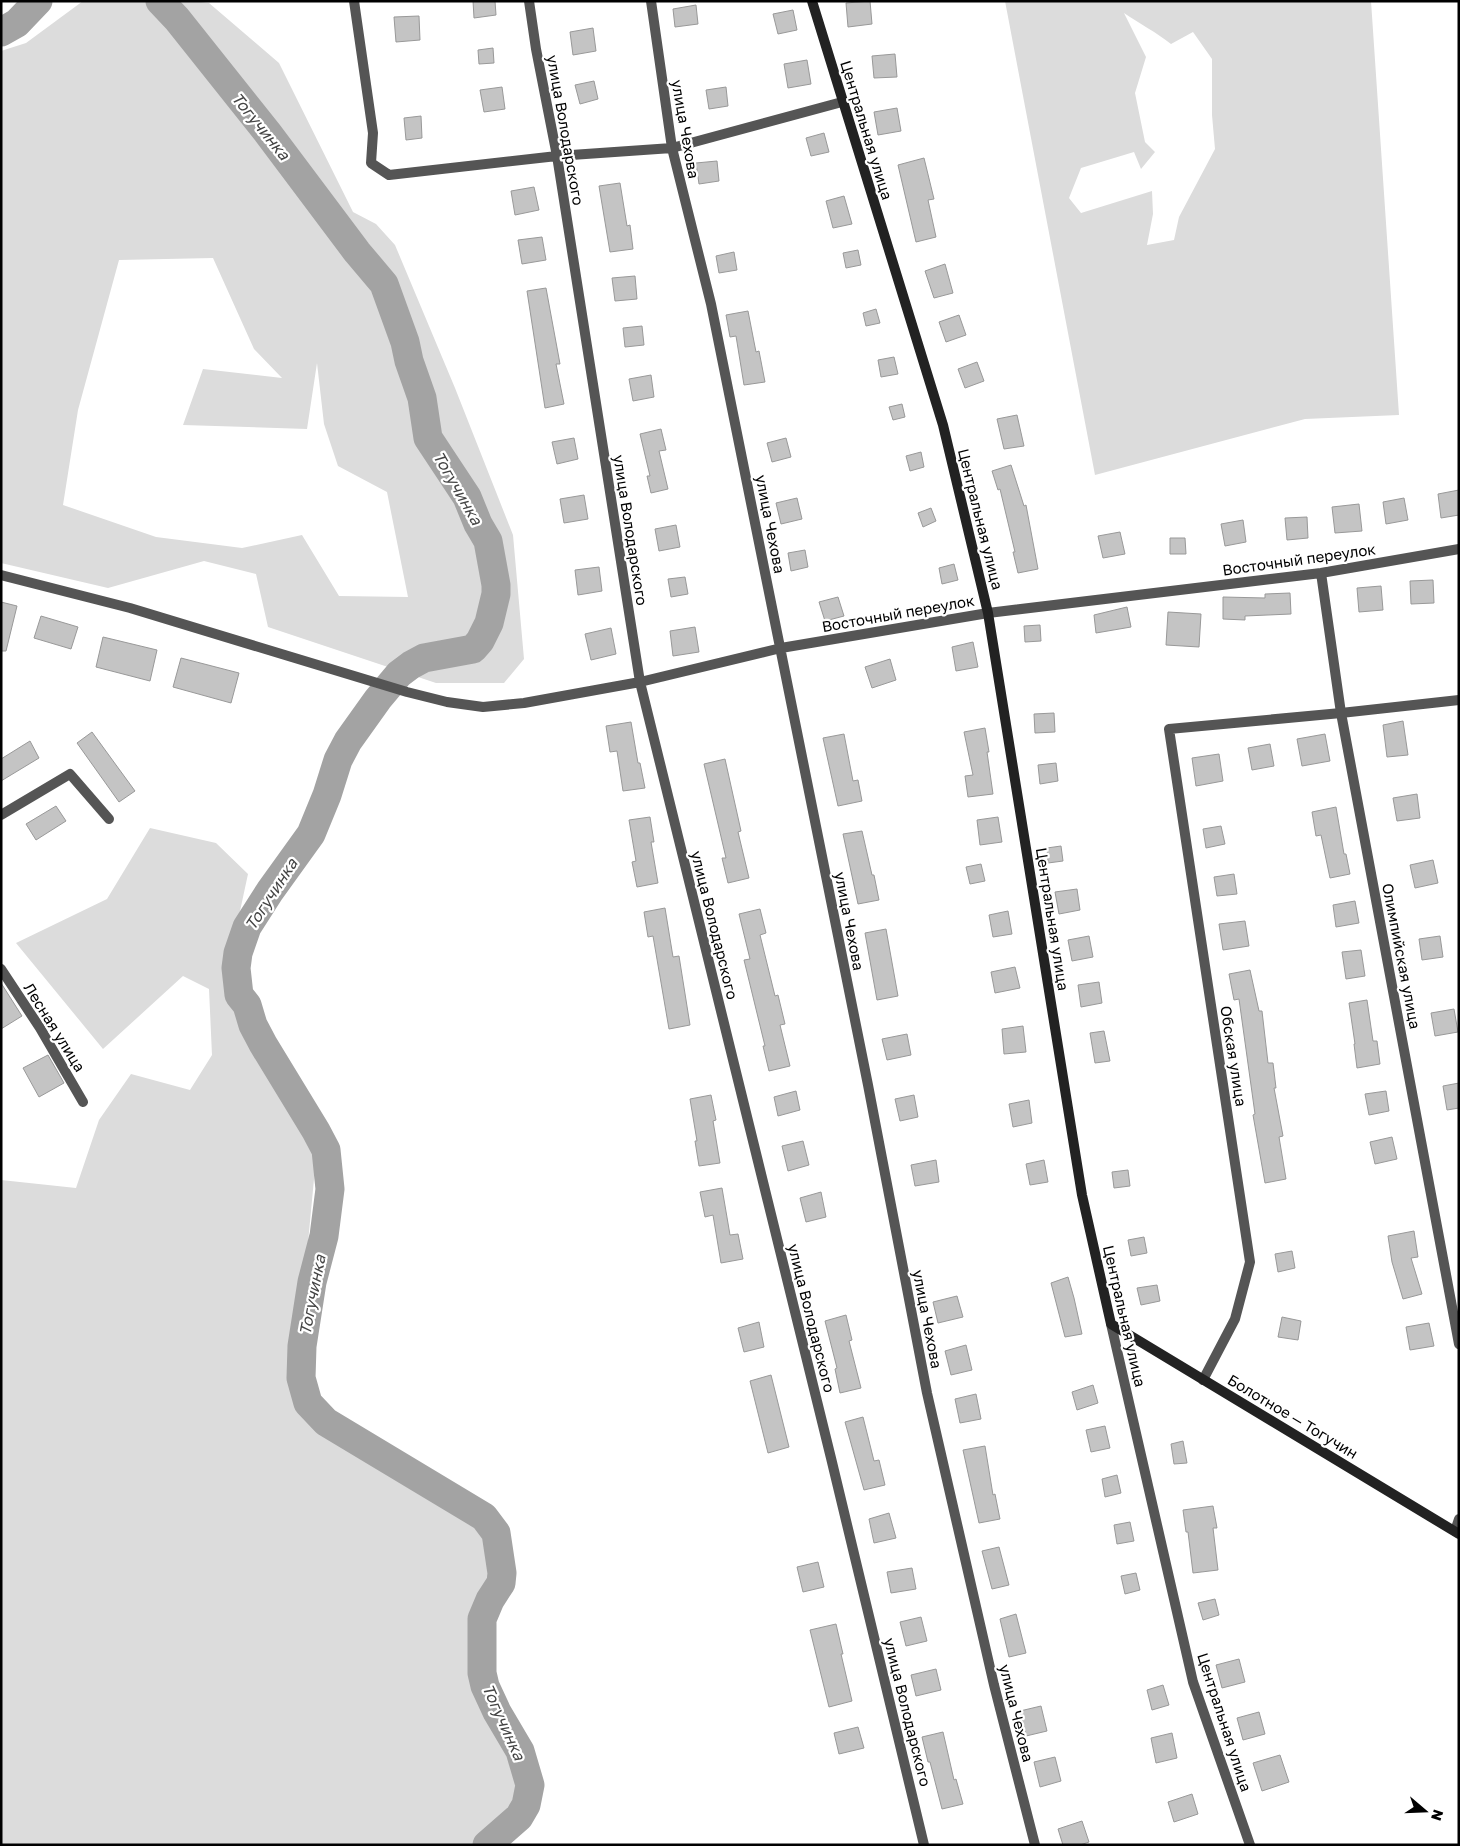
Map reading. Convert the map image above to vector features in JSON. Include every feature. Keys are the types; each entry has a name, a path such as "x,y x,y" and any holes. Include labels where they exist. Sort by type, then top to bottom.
{"main road":[{"name":"Центральная улица","path":"812,1 943,425 988,613 1082,1195 1111,1324"},
{"name":"Болотное — Тогучин","path":"1111,1324 1457,1533"}],"street":[{"path":"354,1 373,133 371,163 389,175 557,156 672,148 842,102"},
{"name":"улица Володарского","path":"529,1 536,49 557,156 640,682 924,1845"},
{"name":"улица Чехова","path":"651,1 672,148 711,304 870,1094 927,1392 994,1685 1035,1845"},
{"name":"Восточный переулок","path":"1,576 130,608 407,692 447,702 483,707 524,703 640,682 781,648 988,613 1322,573 1459,549"},
{"name":"Олимпийская улица","path":"1322,573 1341,714 1459,1344"},
{"path":"1341,714 1459,700"},
{"name":"Обская улица","path":"1203,1380 1235,1319 1250,1262 1169,728 1341,714"},
{"path":"1,815 70,774 110,819"},
{"name":"Лесная улица","path":"1,969 40,1028 83,1102"},
{"name":"Центральная улица","path":"1111,1324 1193,1682 1250,1845"},
{"path":"1457,1533 1459,1519"}],"shaded area":[{"path":"83,1 193,1 209,3 279,63 353,212 376,224 395,245 455,388 513,535 524,659 504,683 436,683 268,627 256,574 204,561 108,588 1,563 1,51 26,43","holes":["213,258 254,349 282,378 203,369 183,425 307,429 317,363 324,424 338,466 387,492 408,597 339,596 302,535 242,548 156,537 63,505 78,410 119,260"]},
{"path":"1005,1 1371,1 1399,415 1305,419 1095,475","holes":["1124,13 1171,44 1193,32 1212,59 1212,115 1215,149 1179,217 1174,240 1147,245 1153,214 1152,191 1081,213 1069,198 1081,168 1134,152 1141,169 1155,152 1145,142 1135,93 1146,57"]},
{"path":"150,828 216,843 248,874 226,976 278,1089 316,1158 293,1401 308,1403 326,1422 484,1517 496,1533 502,1573 501,1583 490,1600 482,1619 482,1673 485,1686 497,1712 520,1751 530,1785 526,1805 519,1817 487,1845 1,1845 1,1180 76,1188 99,1120 131,1074 190,1090 212,1055 209,989 183,976 103,1049 16,943 107,899"}],"building":[{"path":"473,1 495,1 496,15 474,18"},
{"path":"870,1 872,24 848,27 846,3"},
{"path":"696,5 698,24 675,27 673,9"},
{"path":"793,10 797,30 778,34 773,14"},
{"path":"419,16 420,40 396,42 394,17"},
{"path":"593,28 596,51 573,55 570,32"},
{"path":"493,48 494,63 479,64 478,50"},
{"path":"895,54 897,77 874,78 872,56"},
{"path":"807,60 811,84 788,88 784,64"},
{"path":"594,81 598,99 580,104 575,85"},
{"path":"502,87 505,109 484,112 480,90"},
{"path":"726,87 728,106 709,109 706,90"},
{"path":"897,108 901,131 878,135 874,112"},
{"path":"421,116 422,138 406,140 404,118"},
{"path":"824,133 829,152 811,156 806,138"},
{"path":"924,158 934,199 928,200 936,237 916,242 898,165"},
{"path":"717,161 719,181 699,184 696,163"},
{"path":"620,183 627,226 630,225 633,249 610,252 599,186"},
{"path":"534,187 539,210 515,215 511,191"},
{"path":"844,196 852,224 833,228 826,201"},
{"path":"542,237 546,260 522,264 518,240"},
{"path":"858,250 861,265 846,268 843,253"},
{"path":"734,252 737,270 719,273 716,256"},
{"path":"945,264 953,293 934,298 925,271"},
{"path":"635,276 637,299 615,301 612,278"},
{"path":"546,288 560,364 556,364 564,404 545,408 527,291"},
{"path":"876,309 880,323 866,326 863,313"},
{"path":"748,311 756,352 759,351 765,382 744,385 736,336 730,337 726,315"},
{"path":"959,315 966,335 946,342 939,322"},
{"path":"642,326 644,345 625,347 623,328"},
{"path":"894,357 898,374 881,377 878,360"},
{"path":"977,362 984,381 965,388 958,369"},
{"path":"651,375 654,397 633,401 629,379"},
{"path":"902,404 905,417 893,420 889,407"},
{"path":"1017,415 1024,446 1004,449 997,419"},
{"path":"661,429 666,450 659,451 668,489 651,493 647,476 650,476 640,434"},
{"path":"574,438 578,459 557,464 552,442"},
{"path":"786,438 791,457 772,462 767,443"},
{"path":"921,452 924,467 910,471 906,456"},
{"path":"1011,465 1024,506 1026,505 1038,569 1018,573 1000,489 998,490 992,471"},
{"path":"1459,490 1459,515 1441,518 1438,494"},
{"path":"584,495 588,519 564,523 560,499"},
{"path":"797,498 802,519 781,524 776,503"},
{"path":"1404,498 1408,520 1386,524 1383,502"},
{"path":"1359,504 1362,531 1335,533 1332,507"},
{"path":"931,508 936,521 923,527 918,513"},
{"path":"1307,517 1308,538 1287,540 1285,518"},
{"path":"1243,520 1246,542 1225,546 1221,524"},
{"path":"676,525 680,547 659,551 655,529"},
{"path":"1120,532 1125,554 1103,558 1098,536"},
{"path":"1170,538 1185,538 1186,554 1170,554"},
{"path":"805,550 808,567 791,571 788,553"},
{"path":"954,564 958,580 942,584 939,568"},
{"path":"599,567 602,591 578,595 575,570"},
{"path":"685,577 688,594 671,597 668,579"},
{"path":"1433,580 1434,603 1411,604 1410,581"},
{"path":"1381,586 1383,610 1359,612 1357,588"},
{"path":"1290,593 1291,614 1245,616 1245,620 1223,619 1223,597 1265,598 1265,594"},
{"path":"838,597 844,616 825,621 819,602"},
{"path":"1,602 17,606 6,651 1,651"},
{"path":"1127,607 1131,627 1096,633 1094,615"},
{"path":"1168,612 1201,614 1199,647 1166,645"},
{"path":"41,616 78,627 71,649 34,638"},
{"path":"1040,625 1041,641 1025,642 1024,626"},
{"path":"695,627 699,652 673,656 670,631"},
{"path":"611,628 616,654 591,660 585,634"},
{"path":"103,637 157,650 150,681 96,667"},
{"path":"973,642 978,667 956,671 952,647"},
{"path":"181,658 239,673 231,703 173,687"},
{"path":"890,659 896,680 872,688 865,667"},
{"path":"1054,713 1055,732 1035,733 1034,714"},
{"path":"1403,721 1408,755 1387,757 1383,725"},
{"path":"631,722 638,763 640,763 645,788 623,791 617,751 610,752 606,726"},
{"path":"985,728 993,794 968,797 965,776 973,775 964,732"},
{"path":"92,732 135,791 119,802 77,743"},
{"path":"844,734 853,781 858,780 862,801 838,806 823,738"},
{"path":"1325,734 1330,761 1302,766 1297,739"},
{"path":"30,741 39,758 1,781 1,759"},
{"path":"1270,744 1274,766 1252,770 1248,748"},
{"path":"1219,754 1223,781 1196,786 1192,758"},
{"path":"725,759 741,831 738,832 749,878 728,883 722,858 726,858 704,764"},
{"path":"1056,763 1058,781 1040,784 1038,765"},
{"path":"1417,794 1420,818 1397,821 1393,798"},
{"path":"56,806 66,821 36,840 26,824"},
{"path":"1336,807 1344,854 1346,854 1350,874 1330,878 1321,835 1316,836 1312,812"},
{"path":"650,817 654,842 651,842 658,883 637,887 632,862 636,861 629,820"},
{"path":"998,817 1002,842 980,845 977,820"},
{"path":"1221,826 1225,844 1206,848 1203,829"},
{"path":"862,831 879,900 858,904 843,834"},
{"path":"1061,846 1063,861 1048,863 1047,848"},
{"path":"1433,860 1438,883 1415,888 1410,865"},
{"path":"981,864 985,881 970,884 966,867"},
{"path":"1234,874 1237,894 1217,896 1214,877"},
{"path":"1077,889 1080,910 1059,914 1055,892"},
{"path":"1355,901 1359,923 1336,927 1333,905"},
{"path":"665,908 673,957 679,956 690,1025 669,1029 653,936 648,937 644,912"},
{"path":"760,909 766,933 760,935 775,996 778,995 785,1024 780,1025 790,1066 769,1071 763,1046 765,1046 744,960 750,959 739,914"},
{"path":"1008,911 1012,934 993,937 989,915"},
{"path":"1245,921 1249,946 1223,950 1219,924"},
{"path":"886,929 898,996 877,1000 865,933"},
{"path":"1089,936 1093,957 1072,961 1068,940"},
{"path":"1440,936 1443,957 1422,960 1419,939"},
{"path":"1361,950 1365,976 1346,979 1342,952"},
{"path":"1015,967 1020,988 995,993 991,972"},
{"path":"1250,970 1259,1011 1262,1011 1268,1063 1273,1063 1276,1088 1274,1088 1283,1136 1279,1137 1286,1179 1265,1183 1253,1115 1255,1114 1239,999 1234,1000 1229,974"},
{"path":"1099,982 1102,1003 1081,1007 1078,985"},
{"path":"1,983 22,1016 1,1029"},
{"path":"1367,1000 1373,1041 1377,1041 1380,1064 1357,1068 1349,1003"},
{"path":"1454,1009 1458,1032 1435,1036 1431,1013"},
{"path":"1023,1026 1026,1052 1004,1054 1002,1029"},
{"path":"1104,1031 1110,1061 1095,1063 1090,1033"},
{"path":"907,1034 911,1055 887,1060 882,1039"},
{"path":"48,1055 64,1083 39,1097 23,1068"},
{"path":"1459,1083 1459,1108 1447,1110 1443,1086"},
{"path":"796,1091 800,1110 778,1116 774,1097"},
{"path":"1386,1091 1389,1111 1369,1115 1365,1094"},
{"path":"711,1095 716,1120 713,1121 720,1163 699,1166 690,1099"},
{"path":"914,1095 918,1117 900,1121 895,1099"},
{"path":"1029,1100 1032,1123 1013,1127 1009,1104"},
{"path":"1392,1137 1397,1159 1375,1164 1370,1142"},
{"path":"803,1141 809,1165 788,1171 782,1146"},
{"path":"936,1160 939,1182 915,1186 911,1165"},
{"path":"1044,1160 1048,1182 1030,1185 1026,1164"},
{"path":"1128,1170 1130,1186 1114,1188 1112,1172"},
{"path":"722,1188 730,1235 738,1234 743,1259 721,1263 713,1215 705,1217 700,1192"},
{"path":"821,1192 826,1217 806,1222 800,1198"},
{"path":"1414,1231 1418,1257 1411,1258 1422,1294 1403,1299 1392,1262 1388,1236"},
{"path":"1144,1237 1147,1253 1131,1256 1128,1240"},
{"path":"1292,1251 1295,1268 1278,1272 1275,1254"},
{"path":"1068,1277 1082,1334 1065,1337 1051,1283"},
{"path":"1157,1285 1160,1301 1141,1305 1137,1288"},
{"path":"957,1296 963,1317 938,1323 933,1302"},
{"path":"846,1315 852,1340 849,1341 861,1388 840,1393 835,1369 837,1368 825,1321"},
{"path":"1282,1317 1301,1321 1298,1340 1278,1337"},
{"path":"759,1322 764,1347 744,1352 738,1328"},
{"path":"1429,1323 1434,1346 1410,1350 1406,1327"},
{"path":"966,1345 972,1370 951,1375 945,1351"},
{"path":"771,1375 789,1447 768,1453 750,1381"},
{"path":"1093,1385 1098,1403 1077,1410 1072,1392"},
{"path":"976,1394 981,1419 960,1423 955,1399"},
{"path":"863,1417 874,1461 879,1460 885,1485 864,1490 845,1422"},
{"path":"1105,1426 1110,1448 1091,1452 1086,1430"},
{"path":"1183,1441 1187,1463 1174,1464 1171,1444"},
{"path":"985,1446 993,1495 995,1494 1000,1519 979,1523 963,1450"},
{"path":"1117,1475 1121,1493 1105,1497 1102,1479"},
{"path":"1213,1506 1217,1528 1213,1528 1218,1570 1193,1573 1183,1510"},
{"path":"889,1513 896,1538 874,1543 869,1519"},
{"path":"1130,1522 1134,1541 1117,1544 1114,1525"},
{"path":"999,1547 1009,1585 992,1589 982,1551"},
{"path":"818,1562 824,1587 803,1592 797,1567"},
{"path":"912,1568 916,1589 891,1593 887,1572"},
{"path":"1136,1573 1140,1590 1125,1594 1121,1576"},
{"path":"1215,1599 1219,1615 1203,1620 1198,1603"},
{"path":"1016,1614 1026,1653 1009,1657 1000,1619"},
{"path":"921,1617 927,1641 906,1646 900,1622"},
{"path":"836,1624 852,1701 829,1707 810,1630"},
{"path":"1239,1659 1245,1682 1222,1688 1216,1665"},
{"path":"936,1669 941,1690 916,1696 911,1675"},
{"path":"1163,1685 1169,1705 1152,1710 1147,1690"},
{"path":"1041,1706 1047,1731 1026,1736 1020,1711"},
{"path":"1259,1712 1265,1734 1243,1740 1237,1718"},
{"path":"858,1727 864,1748 839,1754 834,1733"},
{"path":"943,1732 954,1780 956,1779 963,1804 942,1809 922,1737"},
{"path":"1172,1733 1177,1758 1156,1763 1151,1738"},
{"path":"1280,1755 1289,1782 1262,1791 1253,1763"},
{"path":"1055,1757 1061,1781 1040,1787 1034,1762"},
{"path":"1192,1794 1198,1814 1174,1822 1168,1802"},
{"path":"1082,1821 1089,1842 1080,1845 1063,1845 1058,1829"}],"waterway":[{"name":"Тогучинка","path":"1,32 17,23 38,1"},
{"name":"Тогучинка","path":"160,1 177,19 267,132 357,252 384,284 405,342 409,361 422,398 428,438 467,497 478,524 488,541 496,585 496,594 489,623 480,641 473,649 424,658 411,665 399,674 378,699 348,741 338,760 327,795 311,834 247,927 238,953 236,968 239,995 247,1005 253,1025 326,1150 330,1189 324,1236 312,1282 302,1346 301,1378 308,1403 326,1422 484,1517 496,1533 502,1573 501,1583 490,1600 482,1619 482,1673 485,1686 497,1712 520,1751 530,1785 526,1805 519,1817 487,1845"}]}
